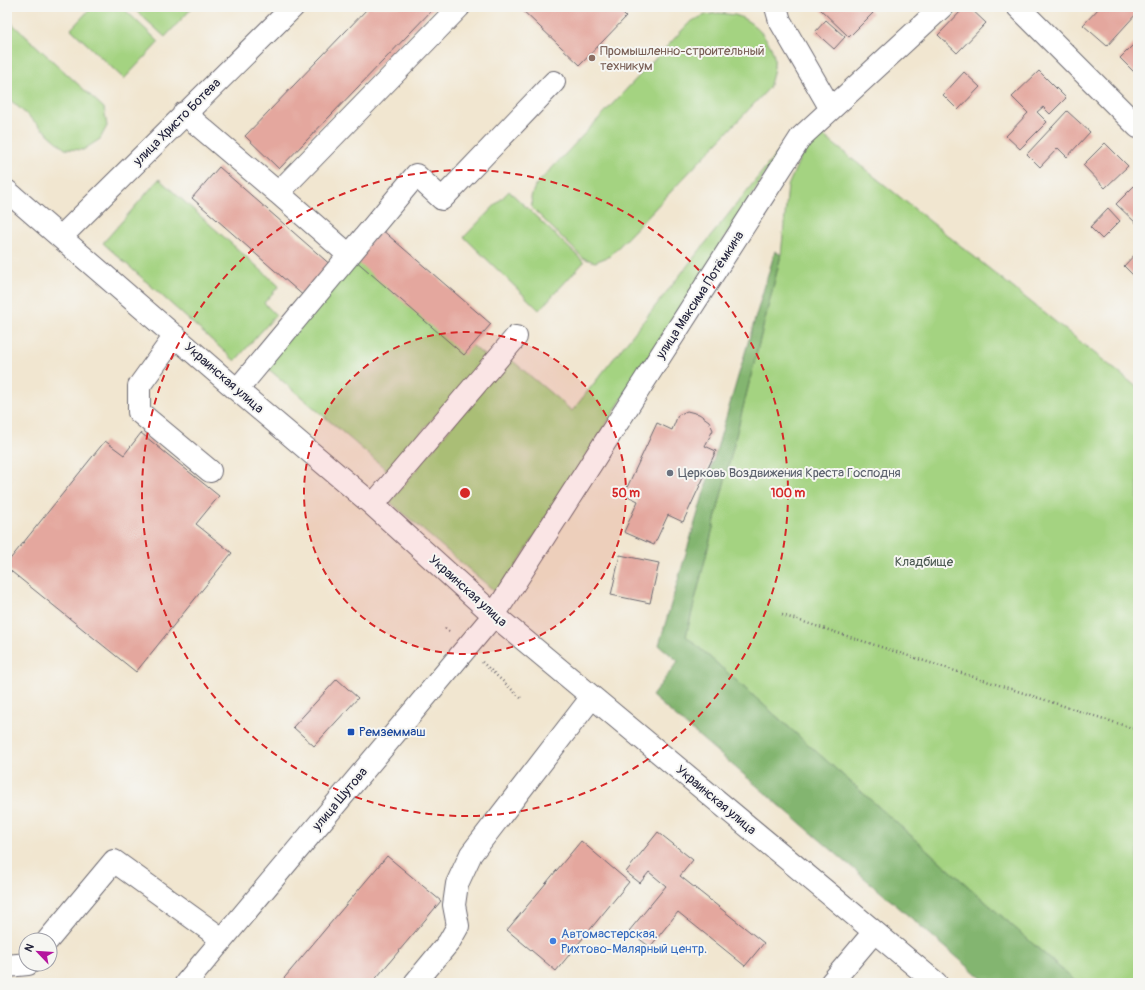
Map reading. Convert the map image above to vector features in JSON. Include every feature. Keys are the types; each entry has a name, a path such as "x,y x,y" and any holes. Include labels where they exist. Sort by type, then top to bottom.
{"street":[{"name":"улица Христо Ботева","path":"61,237 184,113 294,7"},
{"path":"278,193 459,7"},
{"path":"776,7 780,21 831,109"},
{"name":"улица Максима Потёмкина","path":"494,615 801,137 942,7"},
{"path":"1018,7 1138,127"},
{"path":"237,390 349,254 416,176 442,199 554,82"},
{"path":"184,113 349,254"},
{"name":"Украинская улица","path":"7,191 237,390 373,505 494,615 936,983"},
{"path":"175,336 139,386 140,412 210,471"},
{"path":"373,505 516,337"},
{"name":"улица Шутова","path":"186,983 494,615"},
{"path":"415,983 449,942 458,926 454,905 457,884 471,854 592,697"},
{"path":"55,932 114,861 222,939"},
{"path":"831,983 874,932"},
{"path":"7,966 18,965"}],"path":[{"path":"782,615 1138,730"}],"green space":[{"path":"92,7 122,7 159,42 124,79 71,29"},
{"path":"132,7 193,7 165,37"},
{"path":"719,13 735,15 748,21 765,37 774,57 774,69 769,88 610,256 595,262 583,258 532,208 531,197 535,186 690,22 705,15"},
{"path":"7,19 104,108 107,126 100,139 83,150 65,149 7,97"},
{"name":"Кладбище","path":"820,133 1138,388 1138,983 1077,983 686,636 781,255 788,186 803,151"},
{"path":"785,143 498,594 390,502 508,357 572,411"},
{"path":"159,179 279,286 264,303 276,315 235,361 103,243"},
{"path":"509,191 584,262 539,310 464,237"},
{"path":"775,251 781,255 686,636 1077,983 987,983 652,696 678,661 659,645"},
{"path":"363,252 486,357 388,471 265,366"}],"building":[{"path":"369,7 435,7 279,169 245,136"},
{"path":"519,7 616,7 626,17 580,65"},
{"path":"818,7 867,7 873,13 849,37"},
{"path":"965,7 969,7 986,23 957,53 938,35"},
{"path":"1100,7 1131,7 1137,13 1107,46 1083,25"},
{"path":"826,20 845,37 834,49 815,32"},
{"path":"1138,40 1138,71 1135,73 1120,58"},
{"path":"1039,71 1066,98 1050,114 1043,107 1037,112 1047,122 1020,149 1006,136 1028,113 1012,97"},
{"path":"964,72 980,87 958,110 943,95"},
{"path":"1067,111 1090,132 1067,157 1058,148 1040,167 1027,154"},
{"path":"1105,143 1128,166 1105,188 1083,165"},
{"path":"219,167 333,267 306,298 192,198"},
{"path":"1138,182 1138,221 1136,223 1116,204"},
{"path":"1108,208 1120,221 1102,239 1090,227"},
{"path":"381,229 491,324 464,355 354,259"},
{"path":"1138,251 1138,280 1124,266"},
{"name":"Церковь Воздвижения Креста Господня","path":"687,411 699,414 709,421 713,430 705,446 716,451 683,522 668,515 654,545 624,532 638,501 624,494 657,423 672,430 678,415"},
{"path":"141,433 219,496 196,524 232,553 136,672 7,568 7,563 105,441 124,455"},
{"path":"620,555 659,563 650,603 611,595"},
{"path":"337,679 358,698 314,746 293,727"},
{"path":"658,832 693,860 680,876 764,943 745,966 678,912 650,947 629,931 666,886 649,872 640,883 626,872"},
{"path":"581,841 629,882 556,971 507,930"},
{"path":"387,856 441,901 372,983 280,983"}],"place":[{"name":"Промышленно-строительный техникум","path":"592,58"},
{"name":"Церковь Воздвижения Креста Господня","path":"670,473"},
{"name":"Ремземмаш","path":"351,732"},
{"name":"Автомастерская. Рихтово-Малярный центр.","path":"553,941"}]}
